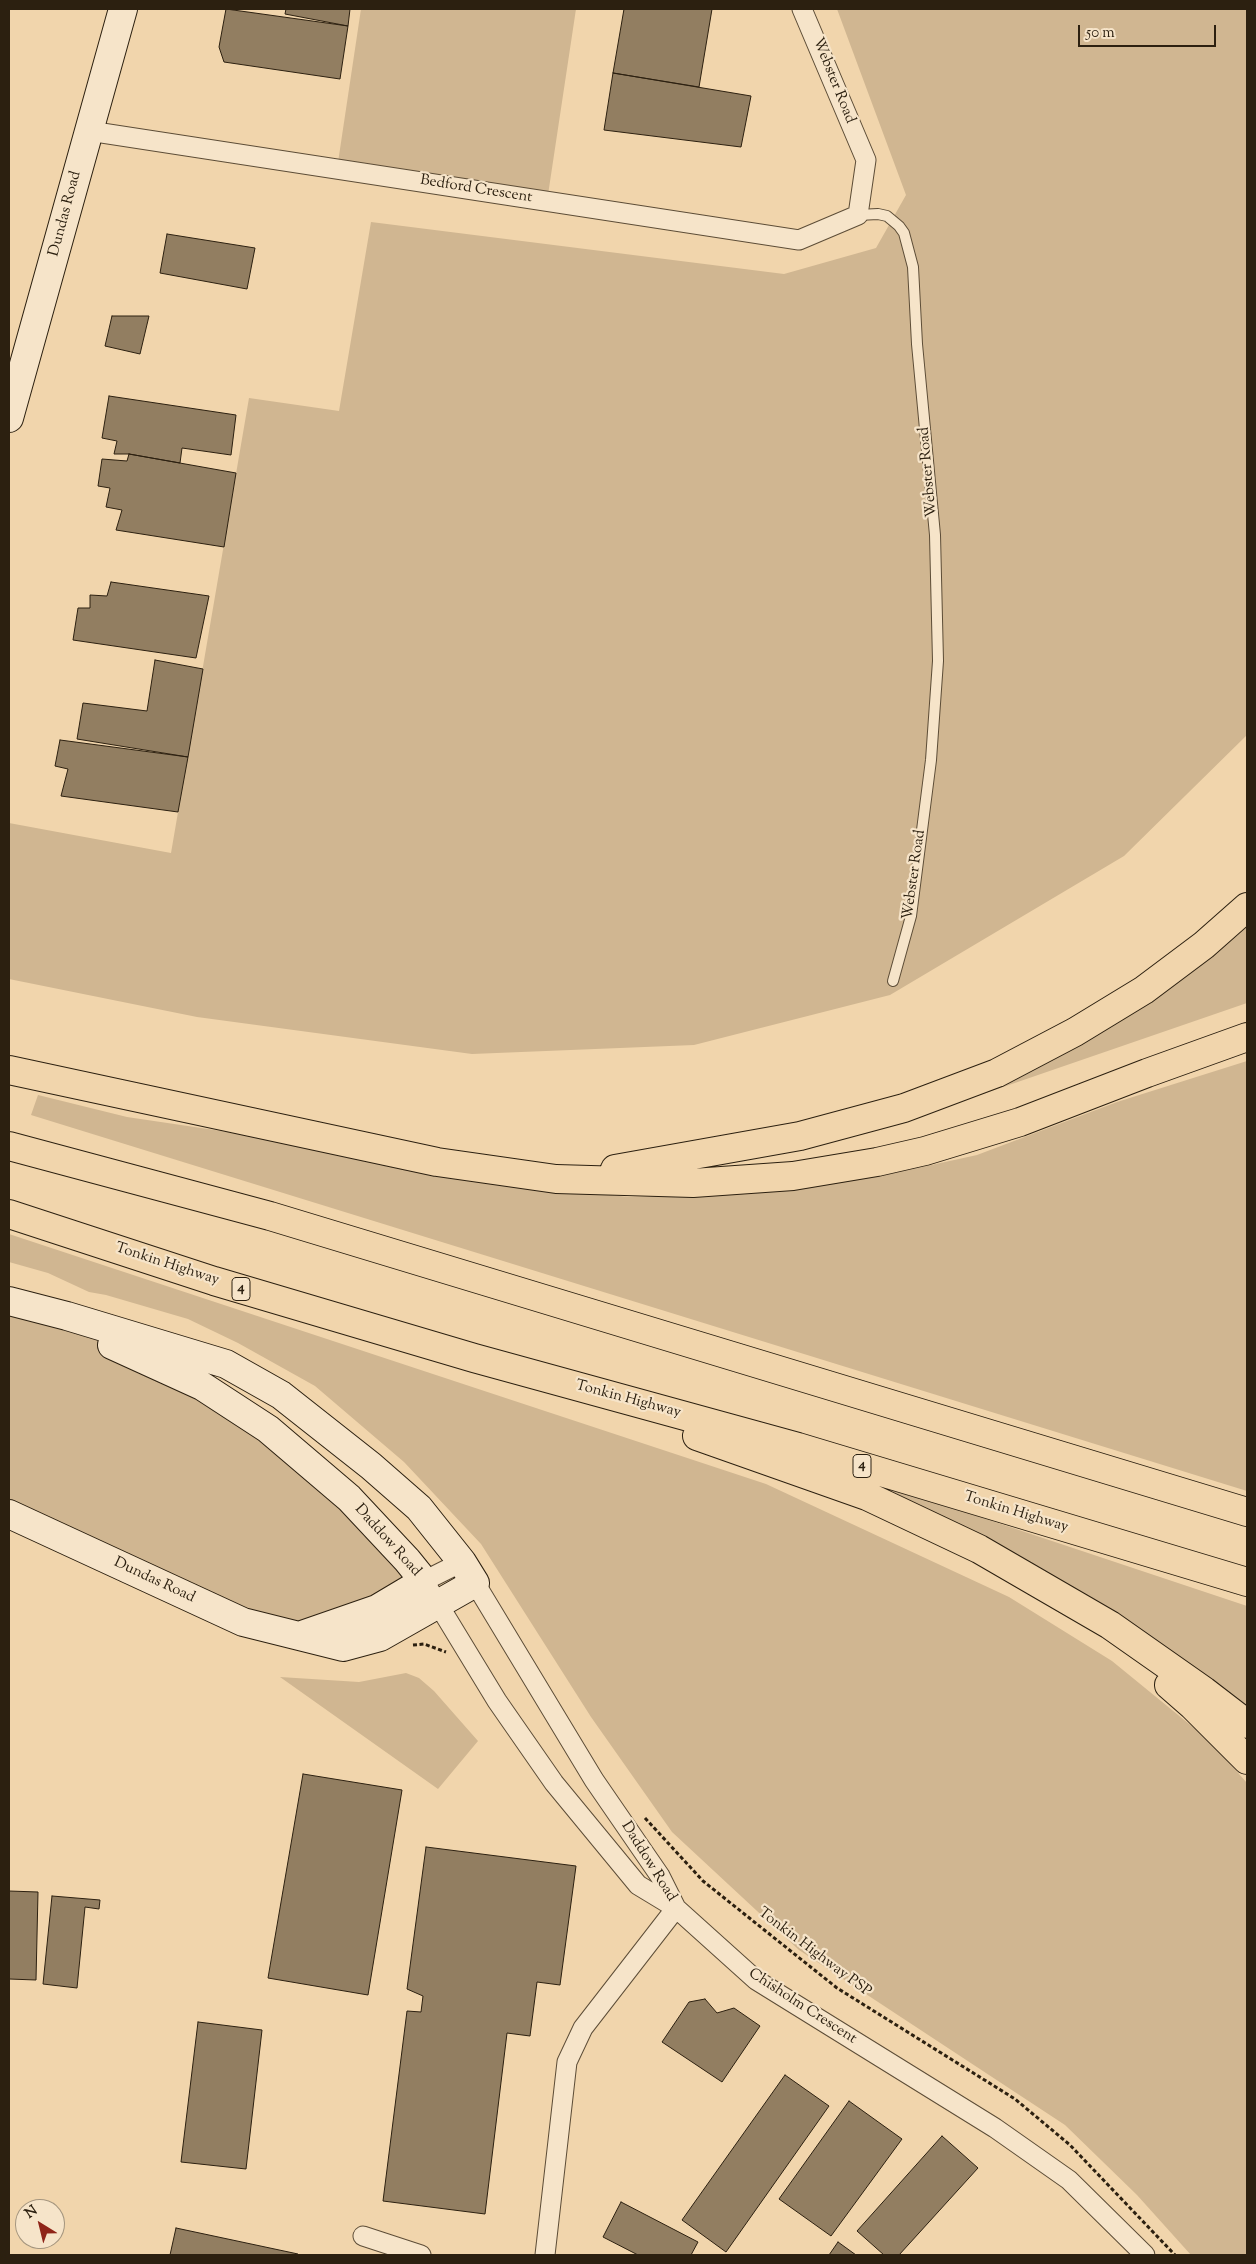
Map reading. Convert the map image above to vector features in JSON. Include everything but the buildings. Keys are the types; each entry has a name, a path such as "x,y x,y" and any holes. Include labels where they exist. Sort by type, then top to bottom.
{"highway":[{"path":"556,1180 800,1136 904,1108 997,1072 1075,1032 1144,990 1204,944 1247,907"},
{"path":"9,1070 437,1162 556,1180 693,1183 793,1176 877,1162 926,1151 1020,1122 1247,1037"},
{"path":"9,1146 279,1219 1247,1512"},
{"name":"Tonkin Highway","path":"9,1214 214,1280 474,1358 798,1447 1247,1582"},
{"path":"474,1358 867,1496 978,1549 1110,1624 1204,1690 1247,1724"},
{"path":"1020,1572 1111,1637 1193,1706 1247,1760"}],"main road":[{"name":"Dundas Road","path":"9,418 123,9"},
{"name":"Daddow Road","path":"9,1301 67,1316 226,1364 280,1395 371,1466 419,1508 468,1572"},
{"name":"Daddow Road","path":"67,1316 94,1335 129,1354 202,1386 268,1429 349,1498 424,1581"},
{"name":"Dundas Road","path":"9,1514 243,1622 343,1647 380,1637 438,1605 468,1572"},
{"path":"302,1636 377,1609 424,1581"}],"street":[{"name":"Webster Road","path":"802,9 866,160 858,215"},
{"name":"Bedford Crescent","path":"89,131 799,240 858,215"},
{"path":"424,1581 468,1572"},
{"name":"Daddow Road","path":"468,1572 594,1780 660,1876 676,1908"},
{"name":"Daddow Road","path":"424,1581 497,1701 554,1783 638,1885 676,1908"},
{"path":"545,2255 568,2062 583,2028 676,1908"},
{"name":"Chisholm Crescent","path":"676,1908 756,1980 994,2128 1069,2180 1145,2255"},
{"path":"363,2236 421,2255"}],"lane":[{"name":"Webster Road","path":"858,215 878,214 887,216 899,226 904,233 913,267 917,344 935,535 938,661 931,760 911,916 893,981"}],"path":[{"path":"406,1645 424,1644 446,1652 451,1660"},
{"name":"Tonkin Highway PSP","path":"644,1817 703,1881 837,1988 1015,2099 1070,2145 1175,2255"}],"shaded area":[{"path":"361,9 576,9 546,208 337,169"},
{"path":"837,9 1247,9 1247,735 1124,856 890,995 694,1045 472,1054 197,1017 9,979 9,823 171,853 249,398 339,411 371,222 784,274 876,248 906,195"},
{"path":"1247,909 1247,1003 977,1096 974,1084"},
{"path":"1247,1061 1247,1491 31,1115 38,1095 127,1117 309,1144 452,1176 628,1197 749,1194 881,1176 977,1155 1117,1102"},
{"path":"9,1234 766,1484 1009,1597 1112,1661 1210,1741 1247,1783 1247,2255 1191,2255 1137,2195 1065,2125 799,1950 672,1832 591,1717 481,1544 404,1462 315,1386 238,1343 188,1319 106,1295 89,1292 48,1273 9,1262"},
{"path":"9,1301 67,1316 202,1386 424,1581 302,1635 9,1514"},
{"path":"872,1481 1247,1606 1247,1710 1105,1605 993,1543"},
{"path":"406,1673 419,1678 434,1691 478,1741 438,1789 280,1677 359,1682"}]}
